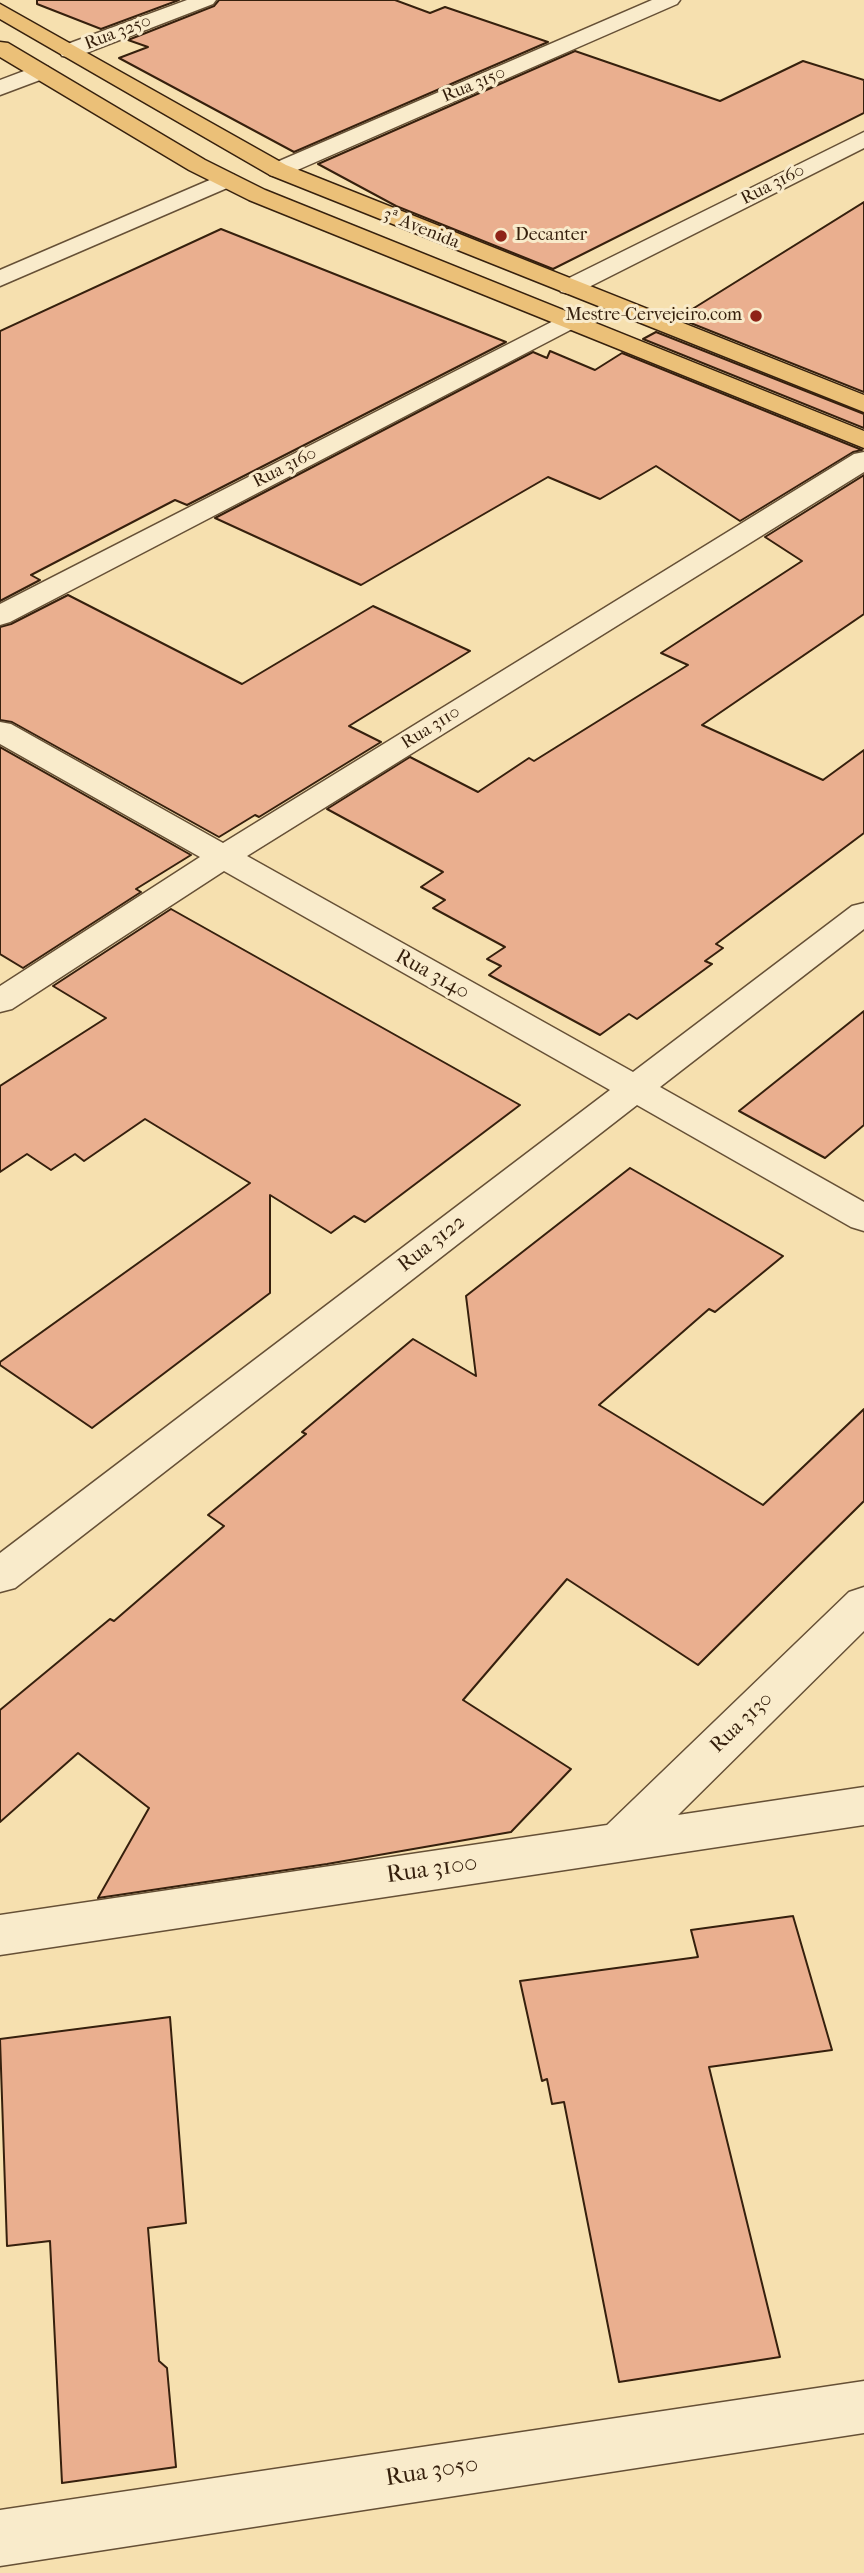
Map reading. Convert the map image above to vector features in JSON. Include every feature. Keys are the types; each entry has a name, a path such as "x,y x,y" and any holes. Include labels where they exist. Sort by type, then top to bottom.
{"main road":[{"name":"3ª Avenida","path":"0,10 278,170 864,404"},
{"name":"3ª Avenida","path":"0,48 226,180 864,440"}],"street":[{"name":"Rua 3250","path":"70,51 206,0"},
{"name":"Rua 3150","path":"278,170 670,0"},
{"path":"0,88 40,72"},
{"name":"Rua 3160","path":"570,288 864,139"},
{"path":"0,279 226,180"},
{"name":"Rua 3160","path":"0,616 569,321"},
{"name":"Rua 3110","path":"0,1001 223,857 864,460"},
{"name":"Rua 3140","path":"0,731 864,1218"},
{"name":"Rua 3122","path":"0,1576 864,913"},
{"name":"Rua 3130","path":"620,1842 864,1604"},
{"name":"Rua 3100","path":"0,1935 864,1806"},
{"name":"Rua 3050","path":"0,2538 864,2407"}],"building":[{"path":"37,0 179,0 101,29 37,4"},
{"path":"219,0 395,0 430,13 445,7 548,42 294,152 119,58 148,47 128,40 214,6"},
{"path":"575,51 720,101 803,61 864,80 864,113 553,269 396,206 318,164"},
{"path":"864,202 864,392 678,318"},
{"path":"221,229 506,342 187,505 175,500 31,575 40,580 0,601 0,331"},
{"path":"656,332 864,414 864,428 643,339"},
{"path":"550,351 595,370 622,353 862,450 853,452 740,521 656,466 600,499 548,477 361,585 215,518 533,352 547,358"},
{"path":"864,475 864,614 702,725 823,780 864,750 864,833 716,944 723,948 705,961 712,964 637,1019 629,1014 600,1035 489,975 501,966 487,959 505,947 433,908 445,900 421,887 443,872 327,809 410,757 478,792 529,758 534,761 688,665 661,653 802,561 765,537"},
{"path":"68,595 242,684 373,606 470,651 349,726 381,742 259,817 255,815 219,837 12,722 0,720 0,627"},
{"path":"0,747 191,855 136,889 141,892 23,968 0,954"},
{"path":"171,909 520,1105 365,1222 354,1216 331,1233 270,1195 270,1293 92,1428 0,1365 0,1362 250,1183 145,1119 84,1161 75,1154 51,1170 27,1154 0,1172 0,1086 106,1018 53,986"},
{"path":"864,1011 864,1125 825,1158 739,1111"},
{"path":"630,1168 783,1256 715,1312 709,1309 599,1405 763,1505 864,1409 864,1501 698,1665 567,1579 463,1700 571,1769 511,1832 327,1864 98,1898 149,1808 78,1753 0,1822 0,1710 110,1619 114,1621 224,1526 208,1515 306,1434 302,1432 413,1339 476,1376 466,1296"},
{"path":"793,1916 832,2050 709,2067 780,2357 619,2382 564,2102 552,2104 547,2079 542,2081 520,1981 698,1957 691,1930"},
{"path":"170,2017 186,2223 148,2228 159,2361 167,2368 176,2467 62,2483 50,2241 7,2246 0,2039"}],"place":[{"name":"Decanter","path":"501,236"},
{"name":"Mestre-Cervejeiro.com","path":"756,316"}]}
